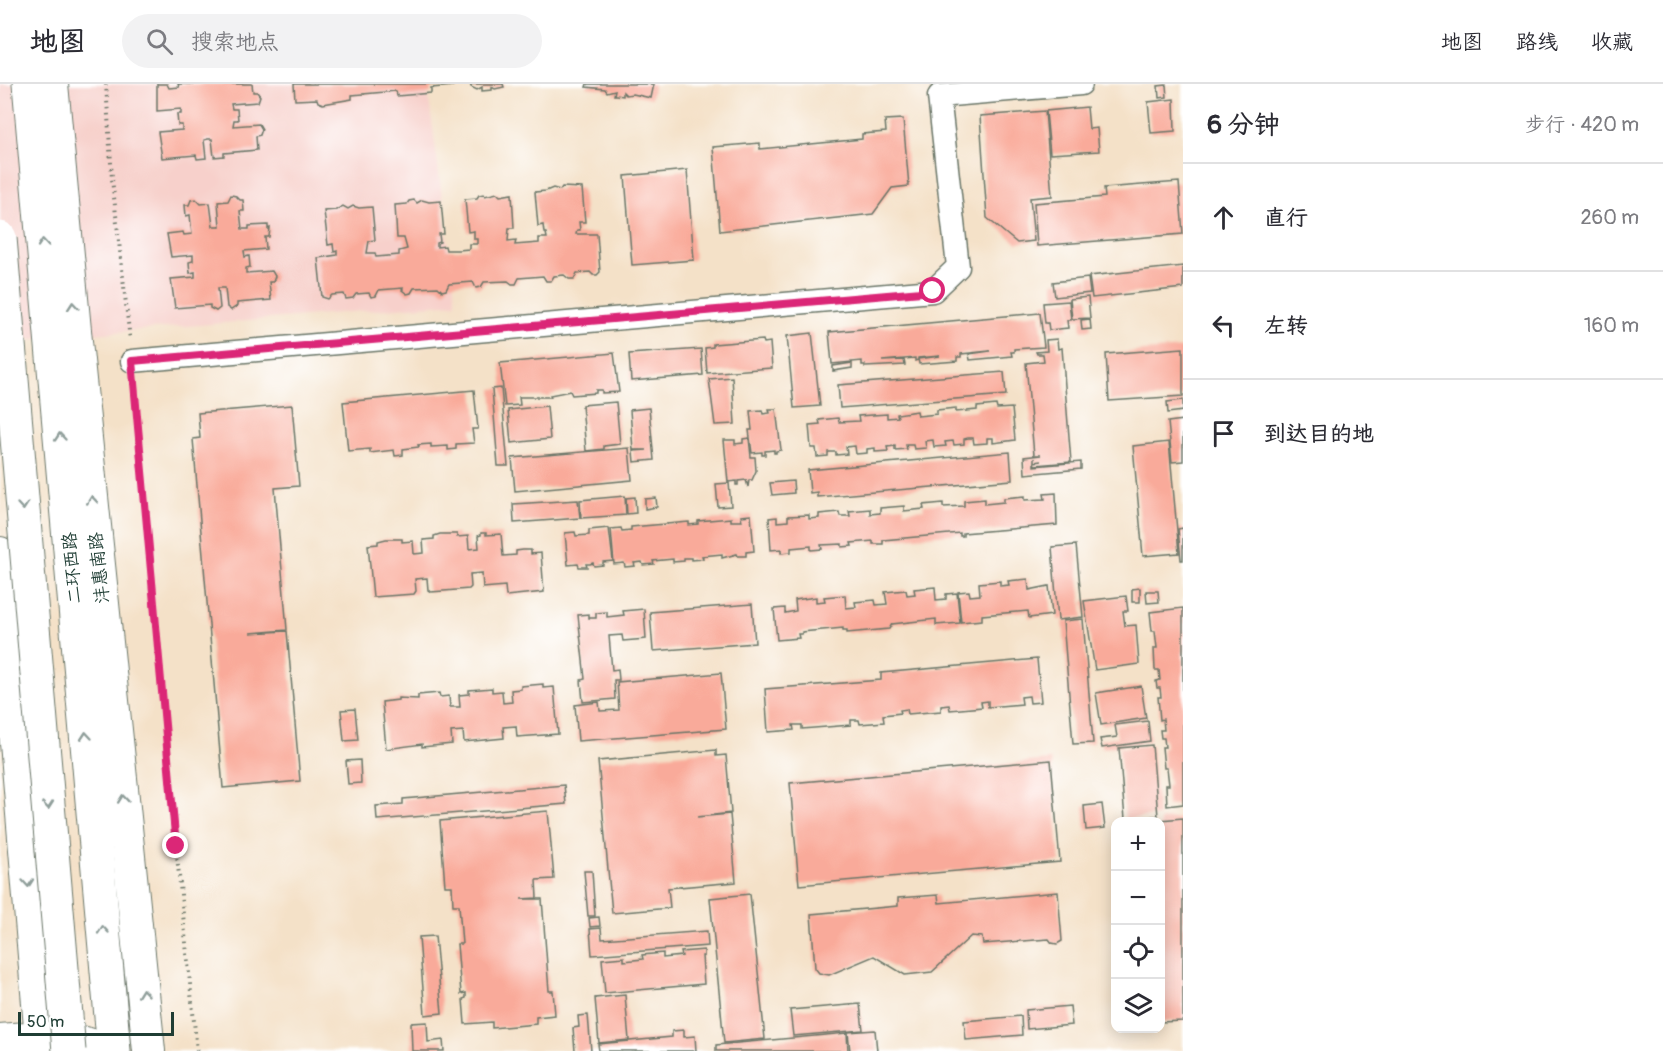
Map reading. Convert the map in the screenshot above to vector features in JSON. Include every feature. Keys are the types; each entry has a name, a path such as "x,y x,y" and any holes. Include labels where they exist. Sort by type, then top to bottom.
{"highway":[{"name":"二环西路","path":"29,84 114,1051"},
{"path":"0,238 51,1047"}],"main road":[{"name":"沣惠南路","path":"52,84 149,1051"},
{"path":"0,553 51,1047"},
{"path":"0,1040 51,1047 77,1040 105,1051"}],"street":[{"path":"132,361 933,291 958,267 939,96 1081,84"}],"path":[{"path":"106,84 112,179 132,361 197,1051"}],"shaded area":[{"path":"0,84 427,84 456,303 0,342"}],"building":[{"path":"157,84 167,84 169,88 179,87 178,84 252,84 253,92 257,92 260,96 258,102 231,104 232,109 237,109 238,120 234,120 233,126 259,124 262,129 260,135 256,136 257,150 224,153 224,156 214,157 212,139 208,139 204,140 206,158 197,159 196,155 162,158 158,132 182,130 182,125 178,125 177,114 181,114 181,109 157,111"},
{"path":"294,84 453,84 453,86 431,88 431,93 397,96 396,91 352,95 352,99 323,104 317,99 295,100"},
{"path":"470,84 503,84 504,87 495,89 492,87 492,90 482,91 482,87 477,90"},
{"path":"587,84 654,84 651,98 633,94 626,95 623,92 623,96 614,95 615,90 607,92 605,89 586,87"},
{"path":"1166,85 1167,97 1159,98 1158,86"},
{"path":"1174,99 1175,131 1151,133 1148,102"},
{"path":"1087,107 1089,129 1097,128 1099,151 1050,154 1046,111"},
{"path":"1045,111 1052,196 1030,198 1034,241 1017,243 987,218 980,116"},
{"path":"903,119 909,186 892,188 873,214 720,231 713,147 760,143 760,149 862,139 862,134 886,132 885,120"},
{"path":"687,170 694,260 632,265 625,176"},
{"path":"1179,182 1183,234 1037,246 1034,203 1105,197 1104,188"},
{"path":"562,187 582,188 585,222 579,222 580,230 577,230 576,234 597,234 600,272 597,275 590,272 577,273 574,279 569,279 564,275 554,276 551,281 546,281 543,276 519,278 516,284 508,281 484,282 481,287 476,288 473,282 449,284 446,290 442,291 438,287 414,288 411,293 407,294 402,290 403,288 379,290 376,296 371,297 369,293 356,294 353,298 346,299 344,294 332,295 328,299 322,297 318,258 337,255 333,244 328,245 324,211 336,210 343,206 348,209 353,206 372,207 375,240 369,241 367,253 375,253 376,257 388,256 399,255 399,251 407,249 404,238 397,238 395,205 407,204 414,200 417,203 422,200 441,201 444,234 439,234 440,242 437,243 437,247 445,246 446,250 458,250 469,249 469,244 477,244 474,231 468,232 465,199 477,198 484,194 485,196 497,193 500,196 512,194 514,228 509,228 508,241 516,240 515,245 539,243 539,238 547,238 543,225 538,226 535,192 553,188 560,190"},
{"path":"231,195 243,200 244,211 240,211 242,229 249,229 249,226 268,225 268,229 270,228 269,237 265,237 266,249 244,251 245,257 249,256 250,267 246,268 246,273 272,271 275,276 273,282 269,282 271,300 237,303 237,306 231,310 227,307 225,288 218,288 220,308 216,311 210,308 210,305 175,308 171,279 195,277 195,272 190,273 189,262 193,261 193,255 171,257 167,234 183,232 184,235 192,234 190,215 186,216 185,205 189,205 191,200 196,199 201,204 210,203 213,226 220,226 218,202 228,201"},
{"path":"1183,266 1183,288 1092,298 1089,276"},
{"path":"1088,278 1090,293 1055,297 1053,282"},
{"path":"1088,297 1090,318 1072,319 1070,299"},
{"path":"1069,301 1071,320 1067,320 1068,328 1049,330 1048,323 1045,323 1043,303"},
{"path":"1040,313 1044,347 1014,349 1014,352 1011,352 1012,356 970,360 969,354 990,351 961,354 961,357 957,357 957,361 919,364 918,359 915,361 915,358 882,361 904,360 905,365 865,367 862,361 832,364 829,332"},
{"path":"1090,319 1091,329 1082,330 1081,320"},
{"path":"812,333 820,406 794,408 787,336"},
{"path":"1057,339 1058,349 1062,348 1071,462 1035,465 1034,462 1034,466 1081,462 1081,469 1025,474 1024,457 1041,455 1034,455 1026,363 1044,361 1043,354 1036,352 1047,351 1046,340"},
{"path":"763,340 764,343 770,342 772,368 707,373 705,348 713,347 713,344"},
{"path":"1183,348 1183,396 1109,401 1106,354"},
{"path":"701,349 703,375 631,381 629,354"},
{"path":"614,353 619,392 602,393 602,390 596,390 596,393 572,395 570,391 550,395 551,397 519,397 520,405 505,406 500,363"},
{"path":"852,363 852,368 833,371 833,366"},
{"path":"1004,372 1006,395 840,408 838,385"},
{"path":"732,377 735,424 715,425 709,379"},
{"path":"501,388 508,466 498,466 492,389"},
{"path":"474,390 478,429 472,429 474,443 456,444 456,449 448,450 448,446 418,445 419,447 403,449 403,455 395,456 394,450 370,453 370,449 348,451 343,402"},
{"path":"1183,400 1183,411 1168,413 1167,402"},
{"path":"616,402 620,444 586,451 582,405"},
{"path":"292,405 299,486 275,488 287,630 250,633 287,631 300,781 223,788 193,439 200,438 198,413"},
{"path":"996,405 997,409 1012,408 1015,440 993,443 993,438 987,438 987,443 974,444 973,438 968,438 964,439 964,444 954,445 953,441 945,442 946,446 934,447 933,440 925,441 926,448 914,449 913,445 906,445 907,449 895,450 895,446 887,447 888,451 875,452 875,448 867,449 867,453 856,454 855,446 846,447 847,454 836,455 836,452 828,452 828,456 817,457 816,448 811,448 809,425 820,424 819,420 838,418 839,422 859,421 858,416 887,414 887,418 917,411 918,416 937,414 937,410 956,408 956,412"},
{"path":"547,406 550,439 511,443 508,410"},
{"path":"649,408 654,460 634,462 633,451 647,450 633,450 630,410"},
{"path":"769,409 776,409 781,450 776,453 774,450 765,451 765,455 762,455 762,452 752,453 749,430 752,430 750,411 762,410 763,414 770,413"},
{"path":"1183,420 1183,461 1172,462 1168,422"},
{"path":"749,438 751,457 755,457 756,471 752,480 749,480 748,487 746,480 738,481 738,485 736,481 728,482 724,440 735,440 735,444 743,443 743,439"},
{"path":"1169,442 1179,553 1143,556 1133,446"},
{"path":"629,448 632,480 515,491 512,458"},
{"path":"1010,452 1012,480 817,497 817,492 810,493 808,470"},
{"path":"793,481 794,493 772,495 770,483"},
{"path":"729,483 731,506 718,507 716,484"},
{"path":"1056,493 1057,525 963,533 963,536 960,536 960,533 883,540 883,544 873,544 873,541 851,543 852,546 842,547 842,544 821,545 822,549 811,550 811,546 791,548 791,552 781,553 781,549 771,550 769,518 777,517 777,522 788,521 788,516 809,515 809,519 819,518 819,514 839,512 840,516 850,516 849,511 870,509 870,514 880,513 880,508 904,506 904,511 924,509 923,505 943,503 943,507 964,506 964,501 985,499 985,504 1004,502 1004,498 1025,496 1025,500 1045,499 1044,494"},
{"path":"625,496 626,515 581,518 580,500"},
{"path":"635,497 636,513 627,514 626,498"},
{"path":"656,498 657,507 645,509 645,499"},
{"path":"578,500 580,518 514,523 513,504"},
{"path":"751,515 754,551 746,552 746,556 737,554 722,558 722,554 702,556 703,559 684,558 684,561 673,562 673,559 653,561 654,564 634,563 635,566 625,567 624,563 614,564 611,529 621,528 622,531 631,530 631,527 689,522 689,525 698,524 698,521 731,518 731,521 742,521 741,516"},
{"path":"609,528 613,561 594,566 593,563 586,564 587,567 579,567 578,564 568,565 565,533 575,532 576,536 589,535 589,530"},
{"path":"1183,528 1183,560 1181,560 1178,529"},
{"path":"481,533 501,534 503,556 516,555 516,551 523,550 531,550 531,554 541,553 544,592 506,596 505,586 483,588 482,573 470,574 471,587 469,589 431,592 428,590 427,578 415,579 414,594 373,597 368,545 378,544 378,541 386,539 402,539 402,542 413,541 414,554 424,553 423,540 434,539 434,536 440,534 457,534 457,537 468,536 469,549 479,548 478,536"},
{"path":"1076,545 1083,617 1058,620 1052,547"},
{"path":"1028,579 1029,590 1049,586 1052,615 1029,618 1028,611 982,615 982,620 961,622 958,592 969,591 970,596 980,595 979,583 1000,581 1000,586 1009,585 1008,581"},
{"path":"935,587 936,600 946,599 946,594 957,593 960,623 936,625 936,619 892,624 889,629 847,633 847,630 843,628 802,632 798,634 799,638 777,640 774,609 785,608 785,613 796,611 795,600 816,597 816,602 825,601 824,597 845,595 846,608 856,607 855,602 875,600 876,605 887,604 885,592 906,590 907,595 915,594 914,589"},
{"path":"1140,588 1140,602 1132,602 1132,589"},
{"path":"1146,591 1158,591 1159,602 1147,603"},
{"path":"1126,596 1128,611 1123,611 1125,626 1136,625 1139,664 1095,670 1084,601"},
{"path":"752,604 755,643 653,651 650,612"},
{"path":"1183,608 1183,804 1167,806 1166,785 1169,785 1167,768 1164,768 1162,747 1165,747 1164,738 1161,738 1160,730 1164,730 1163,719 1160,720 1158,697 1161,697 1160,688 1157,688 1156,681 1160,680 1159,670 1155,670 1154,648 1157,648 1150,612"},
{"path":"644,609 646,639 623,641 622,635 609,636 612,670 618,669 619,680 614,680 615,699 583,702 581,680 585,679 578,615 589,614 589,618 596,618 596,613 607,612 607,617 624,615 623,611"},
{"path":"1083,619 1093,743 1073,744 1063,621"},
{"path":"1037,659 1041,702 1030,703 1029,696 1021,697 1022,704 988,707 988,701 981,702 982,707 950,710 949,705 941,706 941,711 908,714 907,709 900,710 901,713 883,715 884,722 860,724 859,720 851,720 851,725 802,729 802,725 793,725 794,730 768,732 765,689 881,680 881,673"},
{"path":"721,673 726,729 578,741 575,705 599,702 600,711 619,710 617,682"},
{"path":"543,684 543,688 554,687 558,734 517,737 516,726 503,727 504,738 464,742 463,731 451,732 452,744 422,747 422,744 386,749 382,702 398,700 398,698 418,699 418,695 439,693 440,697 449,696 450,707 460,707 459,695 469,694 469,690 492,688 492,692 502,691 503,703 512,702 511,690 521,689 521,686"},
{"path":"1141,686 1146,718 1101,725 1096,693"},
{"path":"355,709 358,740 344,741 341,710"},
{"path":"1148,721 1150,741 1102,748 1100,739 1117,737 1115,725"},
{"path":"1152,745 1158,816 1125,817 1119,748"},
{"path":"716,750 716,756 726,755 731,813 697,817 730,814 736,882 668,888 670,908 612,913 598,761"},
{"path":"360,760 361,783 348,784 346,761"},
{"path":"1051,760 1060,862 799,885 790,783"},
{"path":"564,785 566,804 377,820 376,806 403,804 403,799"},
{"path":"1102,804 1105,828 1086,830 1084,806"},
{"path":"548,811 554,879 536,880 537,898 521,899 542,899 549,991 553,991 555,1015 536,1017 536,1024 492,1028 492,1022 465,1024 463,999 466,998 466,993 461,994 457,944 462,944 459,905 453,905 452,886 445,886 440,821"},
{"path":"1183,818 1183,1021 1165,1022 1165,820"},
{"path":"584,871 592,871 595,916 588,916"},
{"path":"1058,892 1062,941 1057,944 1052,943 1049,939 983,944 982,937 971,936 932,972 905,975 874,956 829,975 819,973 815,968 811,914 898,906 898,898 938,895 939,903"},
{"path":"750,894 765,1039 724,1043 710,898"},
{"path":"599,917 600,926 590,927 589,918"},
{"path":"601,928 602,939 707,931 708,946 592,955 590,929"},
{"path":"435,936 442,1013 425,1015 419,937"},
{"path":"704,950 704,956 702,956 704,984 605,993 602,959 624,957 624,961 643,959 642,955 663,953 663,958 682,956 681,952"},
{"path":"625,995 629,1040 599,1043 595,998"},
{"path":"860,1004 863,1030 793,1036 790,1010"},
{"path":"1070,1006 1072,1025 1027,1029 1026,1010"},
{"path":"588,1015 591,1051 575,1051 573,1028 579,1027 578,1016"},
{"path":"1021,1016 1022,1035 966,1040 964,1021"},
{"path":"427,1022 428,1042 443,1040 444,1051 412,1051 411,1023"},
{"path":"684,1030 684,1037 695,1036 696,1051 599,1051 598,1044 672,1037 672,1031"},
{"path":"875,1030 877,1051 850,1051 848,1032"},
{"path":"847,1033 848,1051 716,1051 716,1045"}],"route":[{"path":"176,846 132,361 933,291"}]}
